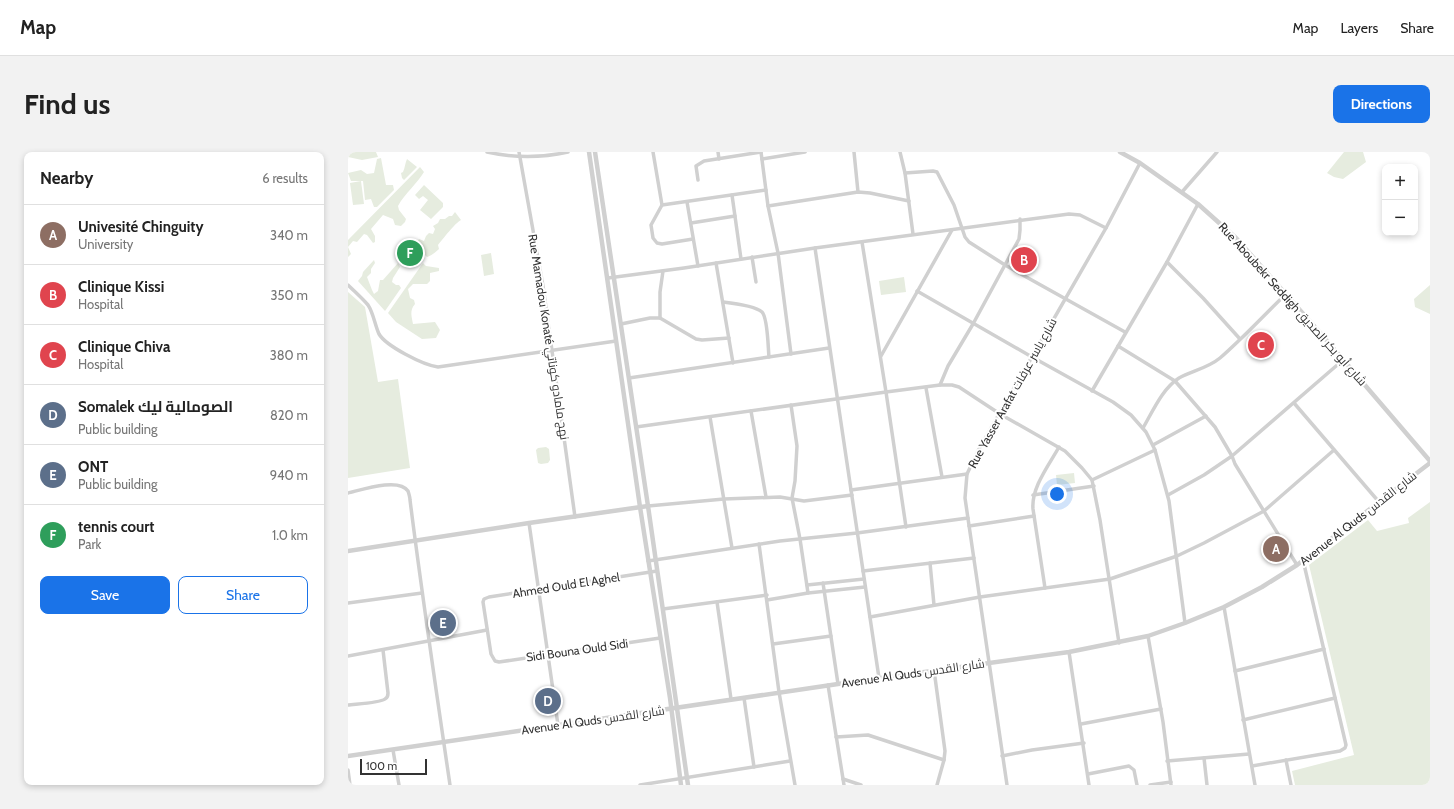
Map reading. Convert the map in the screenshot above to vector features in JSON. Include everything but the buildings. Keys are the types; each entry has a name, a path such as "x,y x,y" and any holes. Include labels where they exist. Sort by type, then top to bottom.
{"street":[{"path":"487,152 520,157 534,157 568,152"},
{"name":"Rue Mamadou Konaté نهج مامادو كوناتي","path":"519,152 553,351 575,517"},
{"path":"590,152 648,561 660,638 688,785"},
{"path":"596,152 663,609 681,785"},
{"path":"653,152 662,205 651,225 654,241 662,244 693,239"},
{"path":"718,152 720,159"},
{"path":"698,180 696,166 704,161 761,152 768,206 778,253 791,354"},
{"path":"762,159 805,152"},
{"path":"854,152 858,192"},
{"path":"900,152 905,172 913,234"},
{"name":"Rue Aboubekr Seddigh شارع أبو بكر الصديق","path":"1120,152 1140,163 1182,192 1198,204 1236,238 1430,462"},
{"path":"1182,192 1217,152"},
{"name":"Rue Yasser Arafat شارع ياسر عرفات","path":"1007,785 969,526 965,492 967,474 979,449 1106,228 1140,163"},
{"path":"905,172 938,172 954,205 965,237 969,242 1005,265 1125,332"},
{"path":"662,205 766,190"},
{"path":"768,206 858,192 909,201"},
{"path":"732,195 741,259"},
{"path":"687,202 698,266"},
{"path":"1092,391 1167,262 1198,204"},
{"path":"608,278 913,234 952,230 1020,219 1076,214 1106,228"},
{"path":"690,223 735,216"},
{"path":"940,386 948,366 973,324 1019,239 1020,219"},
{"path":"880,356 952,230"},
{"path":"862,242 906,527"},
{"path":"815,248 879,678"},
{"path":"752,257 756,282"},
{"path":"1167,262 1203,298 1240,339"},
{"path":"716,263 733,363"},
{"path":"660,318 660,292 663,271"},
{"path":"348,285 367,304 379,333 384,341 417,360 431,366 438,367 616,341"},
{"path":"917,292 1121,408 1131,415 1143,428 1155,450 1168,495 1185,623"},
{"path":"1143,428 1164,393 1175,381 1212,364 1286,294"},
{"path":"723,302 758,309 762,312 766,322 769,357"},
{"path":"621,324 650,318 660,318 696,339 729,338"},
{"path":"1118,346 1175,381 1215,427 1235,464 1297,565"},
{"path":"629,378 830,348"},
{"path":"1168,495 1204,475 1232,456 1343,360"},
{"path":"636,427 886,392 952,385 959,387 1000,414 1059,447 1076,461 1092,480 1110,579 1119,642"},
{"path":"926,388 942,477"},
{"path":"1294,403 1379,502"},
{"path":"791,405 797,446 795,481 792,498 808,593"},
{"path":"751,411 766,497"},
{"path":"1153,445 1206,416"},
{"path":"710,417 732,548"},
{"path":"1045,588 1032,505 1033,495 1036,488 1059,447"},
{"path":"1092,480 1155,450"},
{"path":"870,617 980,597 1110,579 1177,556 1264,511 1334,450"},
{"name":"Avenue Al Quds شارع القدس","path":"348,756 779,692 1069,652 1148,636 1224,607 1262,587 1304,560 1430,462"},
{"path":"851,490 899,482 967,474"},
{"path":"348,493 388,484 400,485 407,490 410,500 450,785"},
{"path":"1033,495 1094,486"},
{"path":"348,551 648,506 766,497 816,500 852,495"},
{"path":"969,526 1034,516"},
{"path":"648,561 759,544 906,527 968,518"},
{"path":"529,523 558,725"},
{"path":"759,544 779,692 795,785"},
{"path":"863,571 974,558"},
{"path":"1252,766 1340,751 1345,748 1345,742 1304,560"},
{"path":"930,563 934,605"},
{"name":"Ahmed Ould El Aghel","path":"487,630 484,599 489,597 657,571"},
{"path":"806,585 864,579"},
{"path":"823,583 838,684"},
{"path":"767,600 808,593 865,587"},
{"path":"348,603 422,593"},
{"path":"663,609 767,595"},
{"path":"717,602 731,699"},
{"path":"1224,607 1255,785"},
{"path":"348,656 487,630"},
{"name":"Sidi Bouna Ould Sidi","path":"487,630 491,654 495,661 499,662 660,638"},
{"path":"773,644 831,636"},
{"path":"1148,636 1161,709 1171,784 1150,785"},
{"path":"1235,671 1324,649"},
{"path":"348,705 378,701 385,699 387,696 383,650"},
{"path":"1069,652 1084,743 1089,785"},
{"path":"934,670 945,751 937,785"},
{"path":"828,685 844,785"},
{"path":"744,698 754,767"},
{"path":"1243,720 1335,698"},
{"path":"1080,724 1161,709"},
{"path":"836,737 868,735 944,760"},
{"path":"1002,756 1032,750 1084,743"},
{"path":"393,750 399,785"},
{"path":"1167,760 1249,754"},
{"path":"1204,758 1208,785"},
{"path":"1286,760 1291,785"},
{"path":"640,785 790,761"},
{"path":"1088,774 1129,766 1134,770 1137,785"},
{"path":"348,770 350,785"},
{"path":"843,779 861,785"}],"shaded area":[{"path":"348,152 376,152 378,157 362,160 348,157"},
{"path":"1344,152 1363,152 1366,162 1343,179 1334,177 1327,173"},
{"path":"381,158 386,185 393,185 394,190 377,207 374,207 371,199 365,200 363,181 351,181 348,173 361,170 367,174 374,173 377,159"},
{"path":"407,159 417,167 404,180 401,173 404,170"},
{"path":"420,167 424,172 398,206 399,210 406,219 405,222 401,226 395,225 393,219 383,215 371,229 375,236 375,242 373,243 367,235 364,234 357,242 353,241 348,247 348,240"},
{"path":"361,181 364,204 353,205 350,183"},
{"path":"424,185 443,203 443,207 431,219 420,210 428,200 423,196 419,199 415,195"},
{"path":"455,212 461,220 452,228 438,245 439,249 427,257 425,255 421,256 418,253 415,244 419,239 424,241 429,233 433,234 435,229 433,226 438,223 440,219 445,219 452,216"},
{"path":"412,240 418,262 408,265 402,243"},
{"path":"348,247 351,254 348,257"},
{"path":"491,253 494,274 484,276 481,255"},
{"path":"374,260 375,263 371,269 371,273 367,277 374,294 378,291 380,280 383,280 398,263 400,267 392,282 399,285 401,288 385,311 358,281 363,272"},
{"path":"423,263 426,266 439,268 439,271 430,273 430,281 427,284 413,284 408,289 410,298 414,300 415,304 411,312 413,324 435,322 440,330 436,338 422,339 396,322 388,313"},
{"path":"904,277 906,292 881,295 879,281"},
{"path":"1430,285 1430,314 1415,307 1414,299"},
{"path":"348,292 365,307 378,382 398,379 410,468 348,478"},
{"path":"546,447 549,449 550,460 548,463 538,463 536,450 538,448"},
{"path":"1074,473 1075,483 1057,485 1056,475"},
{"path":"1430,502 1430,785 1295,785 1292,771 1354,755 1309,565 1368,520 1377,531 1409,523 1408,518"}],"place":[{"name":"tennis court","path":"410,253"},
{"name":"Clinique Kissi","path":"1024,260"},
{"name":"Clinique Chiva","path":"1261,345"},
{"name":"Univesité Chinguity","path":"1276,549"},
{"name":"ONT","path":"443,623"},
{"name":"Somalek الصومالية ليك","path":"548,701"}]}
